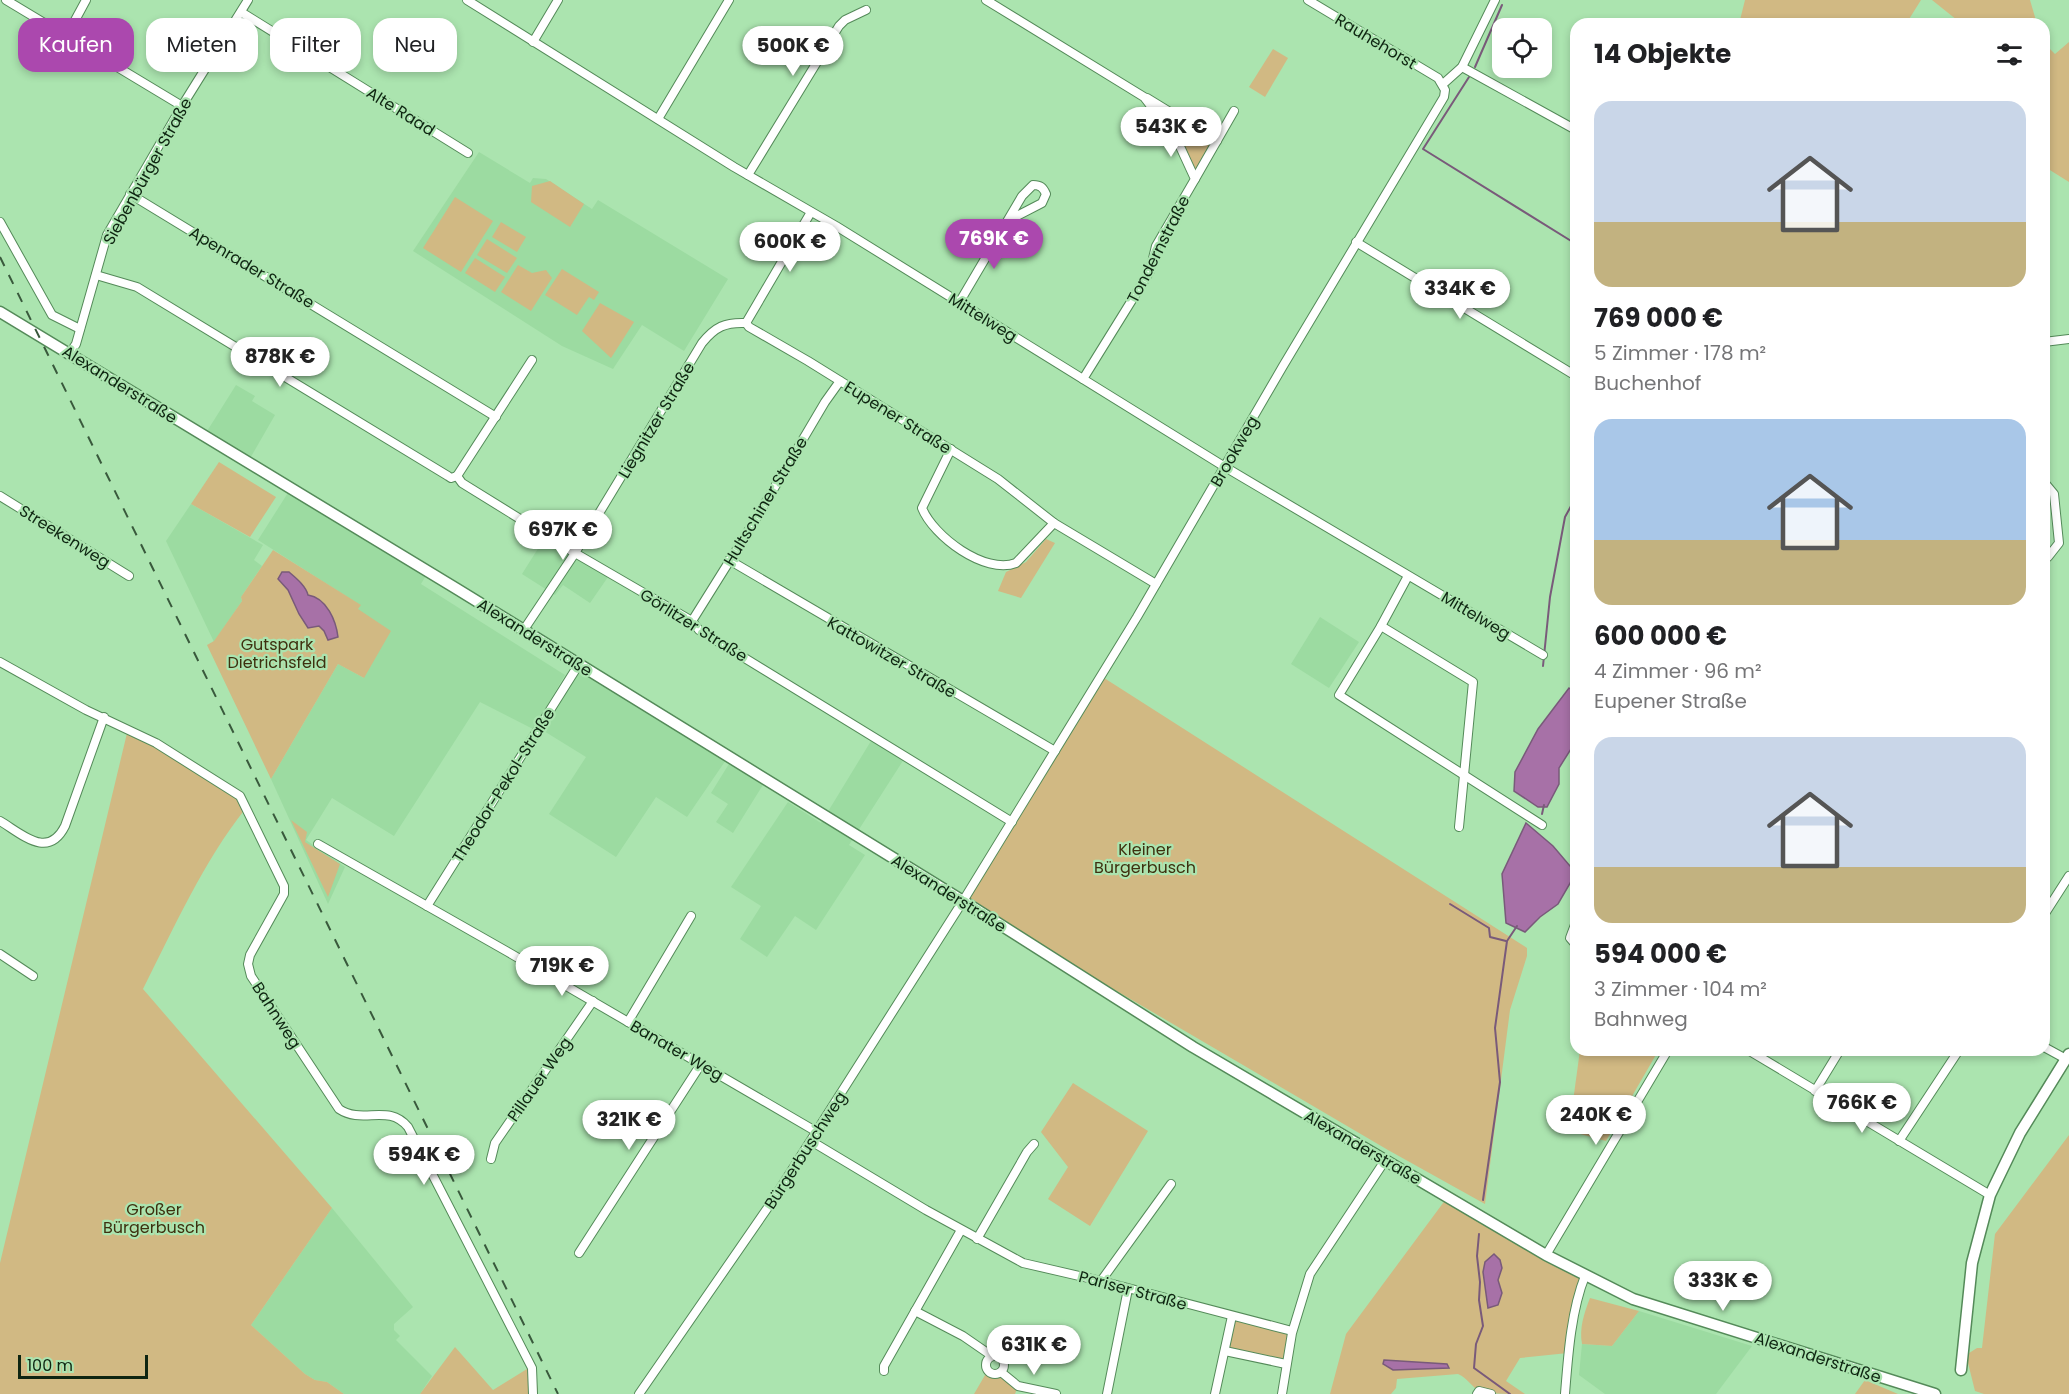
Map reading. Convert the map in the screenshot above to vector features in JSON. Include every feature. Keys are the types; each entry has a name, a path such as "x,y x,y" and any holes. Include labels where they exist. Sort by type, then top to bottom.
{"main road":[{"name":"Alexanderstraße","path":"1,315 70,352 579,664 963,901 1200,1051 1546,1255 1633,1299 1935,1394"},
{"path":"1961,1370 1972,1263 1990,1195 2020,1133 2067,1057"}],"street":[{"path":"6,0 35,18"},
{"path":"76,18 86,0"},
{"name":"Siebenbürger Straße","path":"70,352 76,344 107,235 182,106 248,0"},
{"name":"Mittelweg","path":"466,0 1226,467 1543,655"},
{"path":"533,42 558,0"},
{"path":"658,119 729,0"},
{"name":"Tondernstraße","path":"986,0 1217,141"},
{"name":"Rauhehorst","path":"1308,0 1430,72 1443,84"},
{"path":"1443,84 1462,67 1495,0"},
{"path":"748,175 839,26 845,20 866,10"},
{"name":"Alte Raad","path":"241,12 468,153"},
{"path":"1462,67 1570,127"},
{"path":"125,72 182,106"},
{"name":"Brookweg","path":"963,901 1226,467 1356,242 1444,97 1443,84"},
{"name":"Tondernstraße","path":"1144,97 1177,140 1195,179"},
{"name":"Tondernstraße","path":"1083,379 1150,271 1156,246 1234,111"},
{"path":"959,303 1028,188 1033,185 1044,188 1046,194 1041,203 1009,220"},
{"name":"Apenrader Straße","path":"130,194 496,417"},
{"path":"746,323 811,212"},
{"path":"0,222 52,315 80,329"},
{"path":"1356,242 1570,372"},
{"name":"Görlitzer Straße","path":"96,275 137,287 451,478 457,476 462,483 575,553 692,621 699,630 1012,822"},
{"name":"Liegnitzer Straße","path":"523,631 575,553 702,343 720,326 730,323 746,323"},
{"name":"Eupener Straße","path":"746,323 749,327 998,478 1054,524 1155,584"},
{"path":"2050,341 2069,339"},
{"path":"457,476 532,360"},
{"name":"Hultschiner Straße","path":"692,621 840,381"},
{"path":"951,449 922,508 930,524 961,549 990,565 1010,566 1016,563 1054,524"},
{"path":"2050,489 2054,494 2059,543 2050,554"},
{"name":"Streekenweg","path":"0,496 129,576"},
{"name":"Kattowitzer Straße","path":"729,560 1055,751"},
{"path":"1408,576 1397,599 1338,695 1542,825"},
{"path":"1381,626 1473,682 1459,827"},
{"name":"Bahnweg","path":"0,662 86,710 156,743 240,796 284,886 284,894 250,955 248,964 251,976 339,1109 354,1116 394,1115 408,1127 532,1368 533,1394"},
{"name":"Theodor-Pekol-Straße","path":"427,906 579,664"},
{"path":"0,821 39,843 49,843 58,836 65,826 104,717"},
{"name":"Banater Weg","path":"318,844 816,1132"},
{"path":"2050,906 2069,876"},
{"name":"Bürgerbuschweg","path":"644,1392 811,1142 963,901"},
{"path":"628,1022 691,916"},
{"path":"0,954 33,976"},
{"name":"Pillauer Weg","path":"491,1159 495,1143 592,1001"},
{"path":"2050,1050 2067,1057"},
{"path":"1546,1255 1664,1056"},
{"path":"1758,1056 1990,1195"},
{"path":"1815,1090 1836,1056"},
{"path":"1899,1142 1955,1056"},
{"path":"579,1252 701,1064"},
{"name":"Pariser Straße","path":"811,1142 961,1230 1023,1263 1292,1331"},
{"path":"977,1239 1027,1152 1034,1144"},
{"path":"1282,1394 1292,1331 1310,1274 1386,1159"},
{"path":"1101,1281 1171,1184"},
{"path":"884,1371 884,1366 961,1230"},
{"path":"1565,1394 1568,1350 1580,1289 1585,1276"},
{"path":"1107,1394 1128,1289"},
{"path":"915,1311 963,1336 992,1356 998,1356 1003,1360 1004,1366 1001,1372 993,1374 986,1368 986,1362 992,1356"},
{"path":"1215,1394 1232,1316"},
{"path":"1225,1351 1286,1364"},
{"path":"1001,1372 1018,1386 1056,1394"},
{"path":"1477,1394 1479,1391 1491,1394"}],"shaded area":[{"path":"479,152 530,183 533,178 546,179 592,209 598,200 728,279 684,351 642,325 613,369 562,346 413,251"},
{"path":"236,385 255,396 252,401 275,415 248,462 204,436"},
{"path":"291,488 428,572 421,584 565,675 533,729 480,702 394,836 332,798 306,840 345,867 328,904 271,779 338,664 364,678 358,609 360,605 258,540"},
{"path":"191,504 263,545 254,560 262,566 214,642 166,541"},
{"path":"544,539 608,577 590,603 563,585 555,595 522,574"},
{"path":"282,572 289,572 303,585 308,595 315,597 325,605 333,617 338,637 328,640 319,626 308,628 288,590 278,579"},
{"path":"1320,617 1359,642 1329,688 1291,664"},
{"path":"579,664 728,757 687,817 656,797 616,857 549,814 586,757 539,728"},
{"path":"1570,689 1570,751 1559,768 1559,784 1547,807 1538,807 1514,791 1515,772 1538,729"},
{"path":"874,736 906,756 849,845 865,855 816,930 795,916 767,957 740,939 761,906 731,887 788,802 821,823"},
{"path":"732,759 766,780 733,833 716,822 728,804 711,793"},
{"path":"1526,823 1553,846 1570,866 1570,883 1558,904 1525,932 1506,923 1502,874"},
{"path":"332,1208 413,1307 394,1324 394,1330 400,1336 396,1340 432,1376 420,1394 344,1394 327,1382 315,1380 305,1374 251,1325"},
{"path":"1494,1254 1500,1260 1502,1268 1498,1280 1502,1293 1498,1305 1488,1308 1483,1272 1485,1262"},
{"path":"1639,1311 1752,1346 1716,1394 1605,1394 1579,1375 1582,1344 1612,1346"},
{"path":"1384,1360 1447,1364 1449,1368 1393,1370 1383,1364"}],"green space":[{"path":"1745,0 1921,0 1910,18 1740,18"},
{"path":"1932,0 2030,0 2035,18 1954,18"},
{"path":"2069,42 2069,182 2050,170 2050,49 2055,54"},
{"path":"1273,49 1288,58 1265,97 1249,87"},
{"path":"1144,97 1217,141 1195,179 1186,158"},
{"path":"550,181 584,204 570,227 531,202 532,186"},
{"path":"455,197 493,221 461,272 423,248"},
{"path":"501,222 526,237 517,252 492,237"},
{"path":"487,239 517,258 507,273 477,255"},
{"path":"475,258 505,277 495,292 465,273"},
{"path":"518,265 532,273 546,270 552,278 531,311 501,292"},
{"path":"562,269 599,292 594,300 589,297 577,315 545,295"},
{"path":"600,303 634,322 611,358 582,331"},
{"path":"219,462 276,497 250,537 191,504"},
{"path":"1046,539 1055,543 1021,598 998,591 1006,572 1026,562"},
{"name":"Gutspark Dietrichsfeld","path":"273,550 361,605 358,609 391,631 364,678 338,664 271,779 207,645 214,641 242,601 241,597"},
{"name":"Kleiner Bürgerbusch","path":"1101,676 1527,948 1527,956 1510,1010 1485,1204 1388,1150 963,901"},
{"name":"Großer Bürgerbusch","path":"128,729 240,796 246,808 203,872 143,989 332,1208 251,1325 305,1374 315,1380 327,1382 344,1394 0,1394 0,1263"},
{"path":"291,820 307,832 305,842 340,864 328,897"},
{"path":"1579,1056 1655,1056 1606,1141 1569,1131"},
{"path":"1073,1083 1148,1131 1090,1226 1048,1199 1068,1167 1041,1132"},
{"path":"2069,1135 2069,1394 1984,1394 1975,1391 1966,1355 1977,1348 1982,1348 1995,1234"},
{"path":"1446,1199 1585,1276 1568,1353 1520,1358 1506,1381 1525,1394 1481,1392 1458,1374 1397,1379 1396,1388 1391,1394 1330,1394 1346,1334"},
{"path":"1590,1298 1639,1311 1612,1346 1582,1344 1583,1321"},
{"path":"1232,1316 1292,1333 1286,1364 1225,1351"},
{"path":"455,1347 493,1390 535,1364 538,1394 420,1394"},
{"path":"988,1370 998,1373 1018,1386 1015,1394 974,1394"},
{"path":"1865,1380 1898,1394 1855,1394"}],"waterway":[{"path":"1475,67 1502,5"},
{"path":"1469,77 1423,149 1570,240"},
{"path":"1543,666 1550,597 1565,517 1570,508"},
{"path":"1542,814 1544,805"},
{"path":"1450,904 1489,928 1490,937 1506,941"},
{"path":"1483,1200 1500,1082 1495,1028 1507,941 1517,926"},
{"path":"1479,1234 1477,1256 1483,1326 1476,1344 1474,1368 1510,1394"}],"railway":[{"path":"0,257 558,1394"}]}
